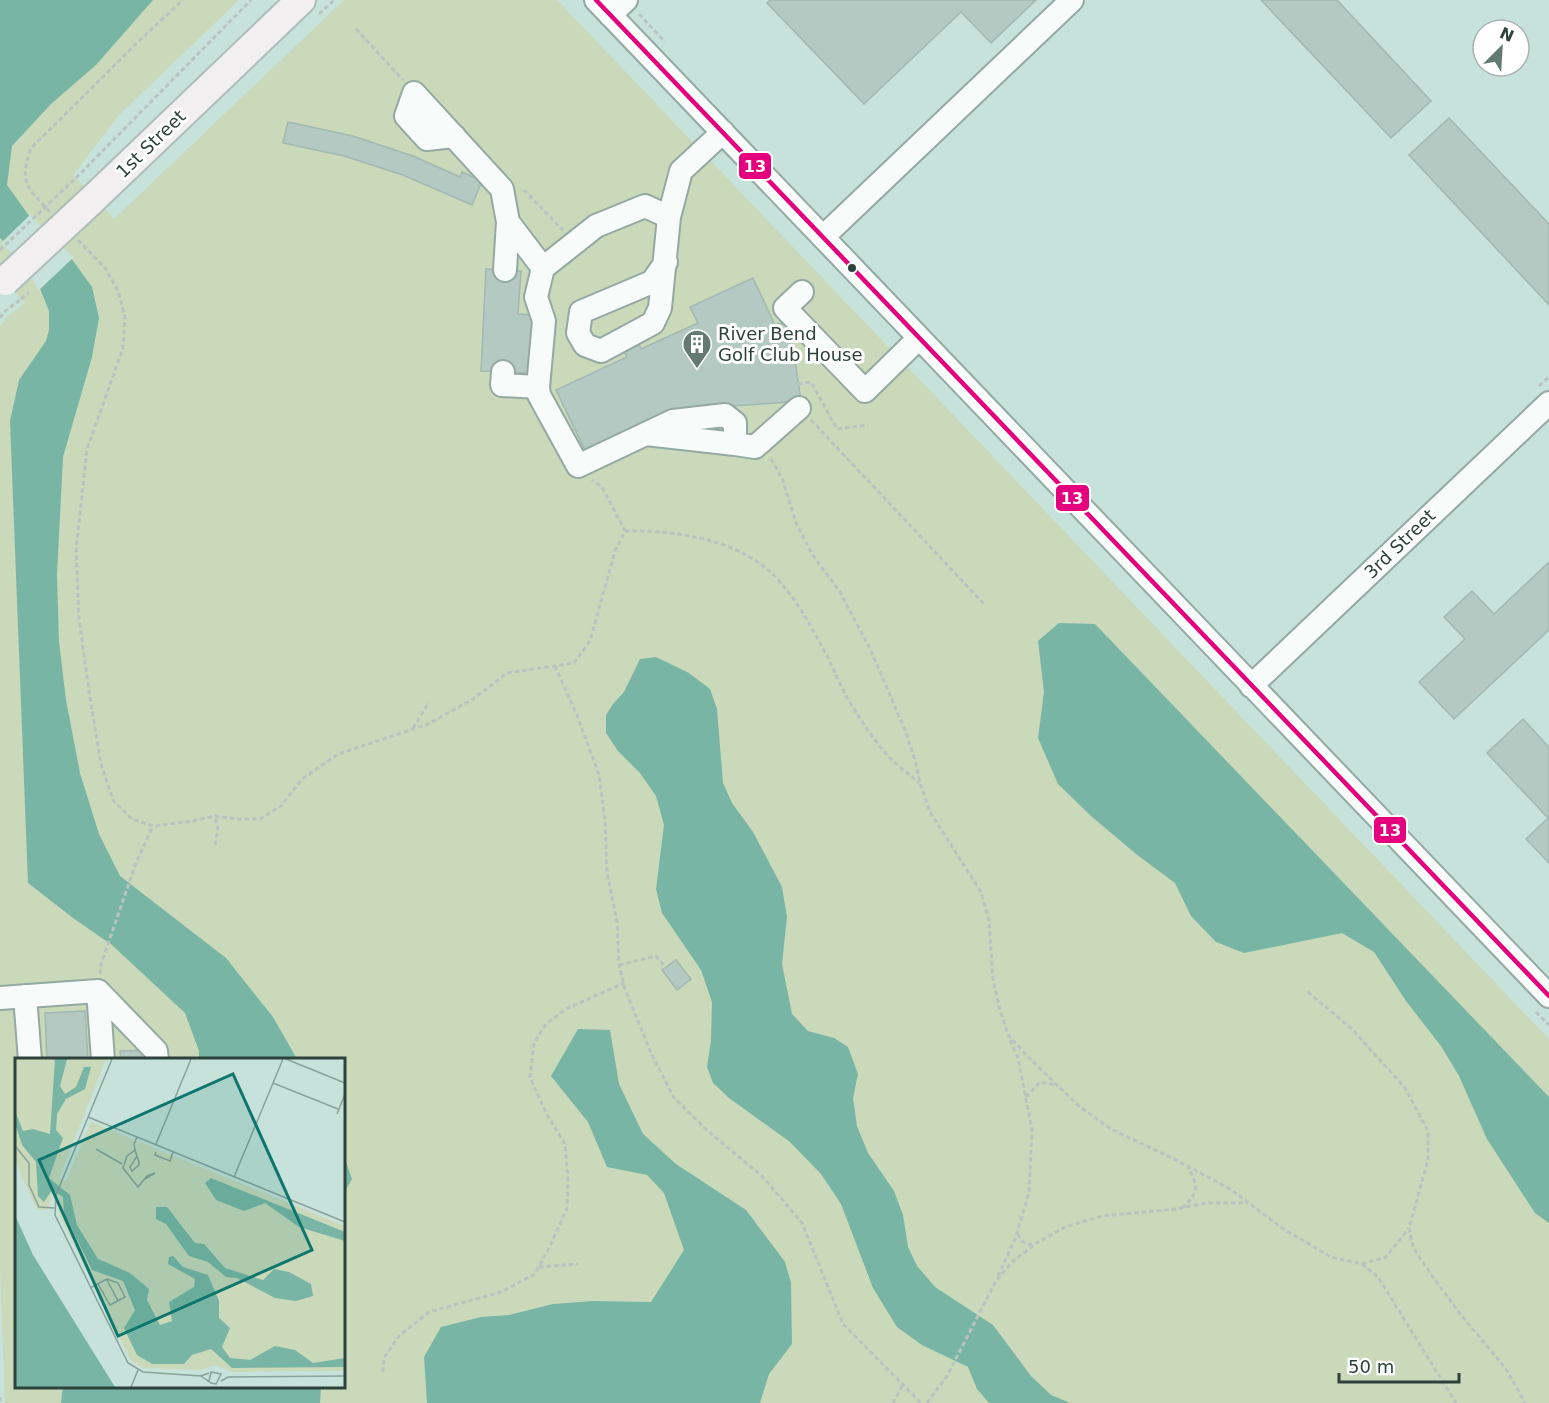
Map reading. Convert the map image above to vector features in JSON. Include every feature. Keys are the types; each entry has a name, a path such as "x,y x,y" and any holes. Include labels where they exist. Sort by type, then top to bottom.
{"main road":[{"name":"1st Street","path":"9,289 85,188 301,0"}],"street":[{"path":"823,237 1072,0"},
{"path":"611,5 723,132 1549,996"},
{"path":"414,93 406,116 427,139 454,136 502,189 508,222 505,270"},
{"path":"666,262 669,217 681,171 723,132"},
{"path":"669,217 645,206 596,225 543,268 536,297 544,321 539,395 578,466 673,421 725,415 735,423 745,446 799,408"},
{"path":"508,222 543,268"},
{"path":"802,292 779,314 865,390 919,338"},
{"path":"503,372 502,385 538,387"},
{"name":"3rd Street","path":"1251,686 1549,403"},
{"path":"98,991 102,1058"},
{"path":"0,998 98,991 156,1051 157,1058"},
{"path":"25,996 30,1058"}],"path":[{"path":"31,148 183,0"},
{"path":"0,250 85,188 251,0"},
{"path":"356,28 414,93"},
{"path":"524,190 574,242"},
{"path":"0,318 4,312 9,289"},
{"path":"118,291 125,317 123,348 87,449 76,550 79,619 101,764 113,800 132,819 153,826 215,816 260,819 281,806 302,779 338,754 428,724 473,699 507,673 573,663 590,640 615,550 625,531"},
{"path":"798,384 811,382 837,429 868,425"},
{"path":"799,408 984,604"},
{"path":"745,446 773,461 782,478 796,523 812,554 840,592 871,651 905,730 930,812 981,892 989,920 993,979 1000,1011 1018,1058 1026,1097 1032,1130 1029,1192 1017,1232 996,1281 953,1363 934,1396 927,1403"},
{"path":"578,466 586,476 602,487 625,531"},
{"path":"625,531 664,532 715,542 744,552 779,580 823,648 842,689 864,726 884,752 920,783"},
{"path":"555,666 577,715 599,775 605,820 607,872 617,922 619,965 651,1053 674,1098 709,1132 762,1177 802,1223 843,1324 921,1403"},
{"path":"412,729 429,702"},
{"path":"215,816 218,829 215,845"},
{"path":"101,964 136,863 153,826"},
{"path":"619,965 656,956 666,968"},
{"path":"383,1372 384,1358 399,1336 429,1312 501,1292 535,1274 567,1208 568,1180 565,1144 546,1113 530,1077 534,1043 546,1024 566,1009 624,983"},
{"path":"1308,992 1352,1029 1405,1088 1428,1131 1428,1160 1409,1228 1386,1257 1362,1264"},
{"path":"1009,1036 1080,1107 1111,1129 1230,1189 1282,1228 1331,1257 1362,1264 1378,1277 1456,1403"},
{"path":"1026,1097 1040,1082 1058,1085"},
{"path":"1181,1208 1190,1201 1196,1191 1195,1179 1187,1166"},
{"path":"996,1281 1012,1262 1065,1227 1101,1216 1181,1208 1206,1203 1249,1203"},
{"path":"1409,1228 1413,1247 1430,1273 1506,1369 1525,1403"},
{"path":"1017,1232 1020,1239 1035,1245"},
{"path":"539,1267 578,1264"},
{"path":"893,1403 903,1384"},
{"path":"0,1397 0,1403"}],"shaded area":[{"path":"0,0 239,0 120,114 73,175 114,219 344,0 557,0 1549,1039 1549,1403 5,1403 0,1267 0,327 8,316 25,303 0,276"},
{"path":"0,0 153,0 96,65 51,104 12,146 7,185 40,231 71,258 92,287 99,318 92,357 63,457 57,574 59,642 66,700 80,773 99,834 120,876 226,958 273,1017 296,1058 199,1058 199,1051 185,1013 112,945 28,883 10,421 19,380 46,341 49,330 49,311 33,271 0,238"},
{"path":"1059,623 1095,624 1549,1097 1549,1223 1535,1213 1487,1139 1459,1076 1441,1046 1406,1001 1374,952 1342,933 1244,953 1216,942 1191,916 1175,883 1091,816 1058,784 1038,738 1044,692 1038,641"},
{"path":"656,657 689,673 710,689 717,709 723,783 732,803 753,832 782,887 787,917 782,964 792,1014 808,1031 834,1038 848,1047 858,1074 853,1098 857,1126 868,1153 894,1191 903,1215 908,1247 917,1266 935,1287 993,1325 1031,1376 1051,1395 1070,1403 989,1403 977,1389 968,1367 922,1345 897,1327 873,1288 841,1204 821,1174 790,1142 729,1098 713,1083 707,1067 711,1040 712,1002 701,970 662,913 656,889 664,825 656,796 606,733 606,715 624,692 640,659"},
{"path":"578,1029 610,1030 619,1084 643,1134 676,1164 746,1210 785,1262 791,1283 792,1344 769,1374 760,1403 427,1403 424,1357 441,1327 481,1317 509,1315 553,1304 593,1301 651,1302 684,1250 664,1193 647,1175 607,1167 588,1122 551,1076"},
{"path":"345,1159 352,1179 345,1191"},
{"path":"63,1388 321,1388 320,1403 61,1403"}],"pier":[{"path":"31,214 42,228 74,257 38,291 30,273 1,243"}],"building":[{"path":"770,0 1036,0 991,43 961,12 864,104 767,3"},
{"path":"1261,0 1337,0 1431,101 1391,138"},
{"path":"1449,118 1549,224 1549,305 1409,155"},
{"path":"288,122 353,136 413,156 460,177 462,172 482,181 472,205 403,175 344,156 283,143"},
{"path":"486,269 521,271 518,314 534,315 531,373 481,371"},
{"name":"River Bend Golf Club House","path":"753,278 775,325 781,323 794,353 801,401 667,411 585,450 556,390 627,357 623,349 638,342 641,349 698,323 690,307"},
{"path":"1549,562 1549,630 1454,719 1419,682 1465,639 1444,617 1472,591 1494,614"},
{"path":"1523,719 1549,747 1549,863 1526,839 1548,818 1487,753"},
{"path":"676,960 691,979 677,990 662,970"},
{"path":"85,1011 88,1058 47,1058 45,1013"},
{"path":"148,1050 148,1058 121,1058 120,1051"}],"transit line":[{"name":"13","path":"596,0 1549,996"}],"place":[{"name":"River Bend Golf Club House","path":"697,370"}]}
